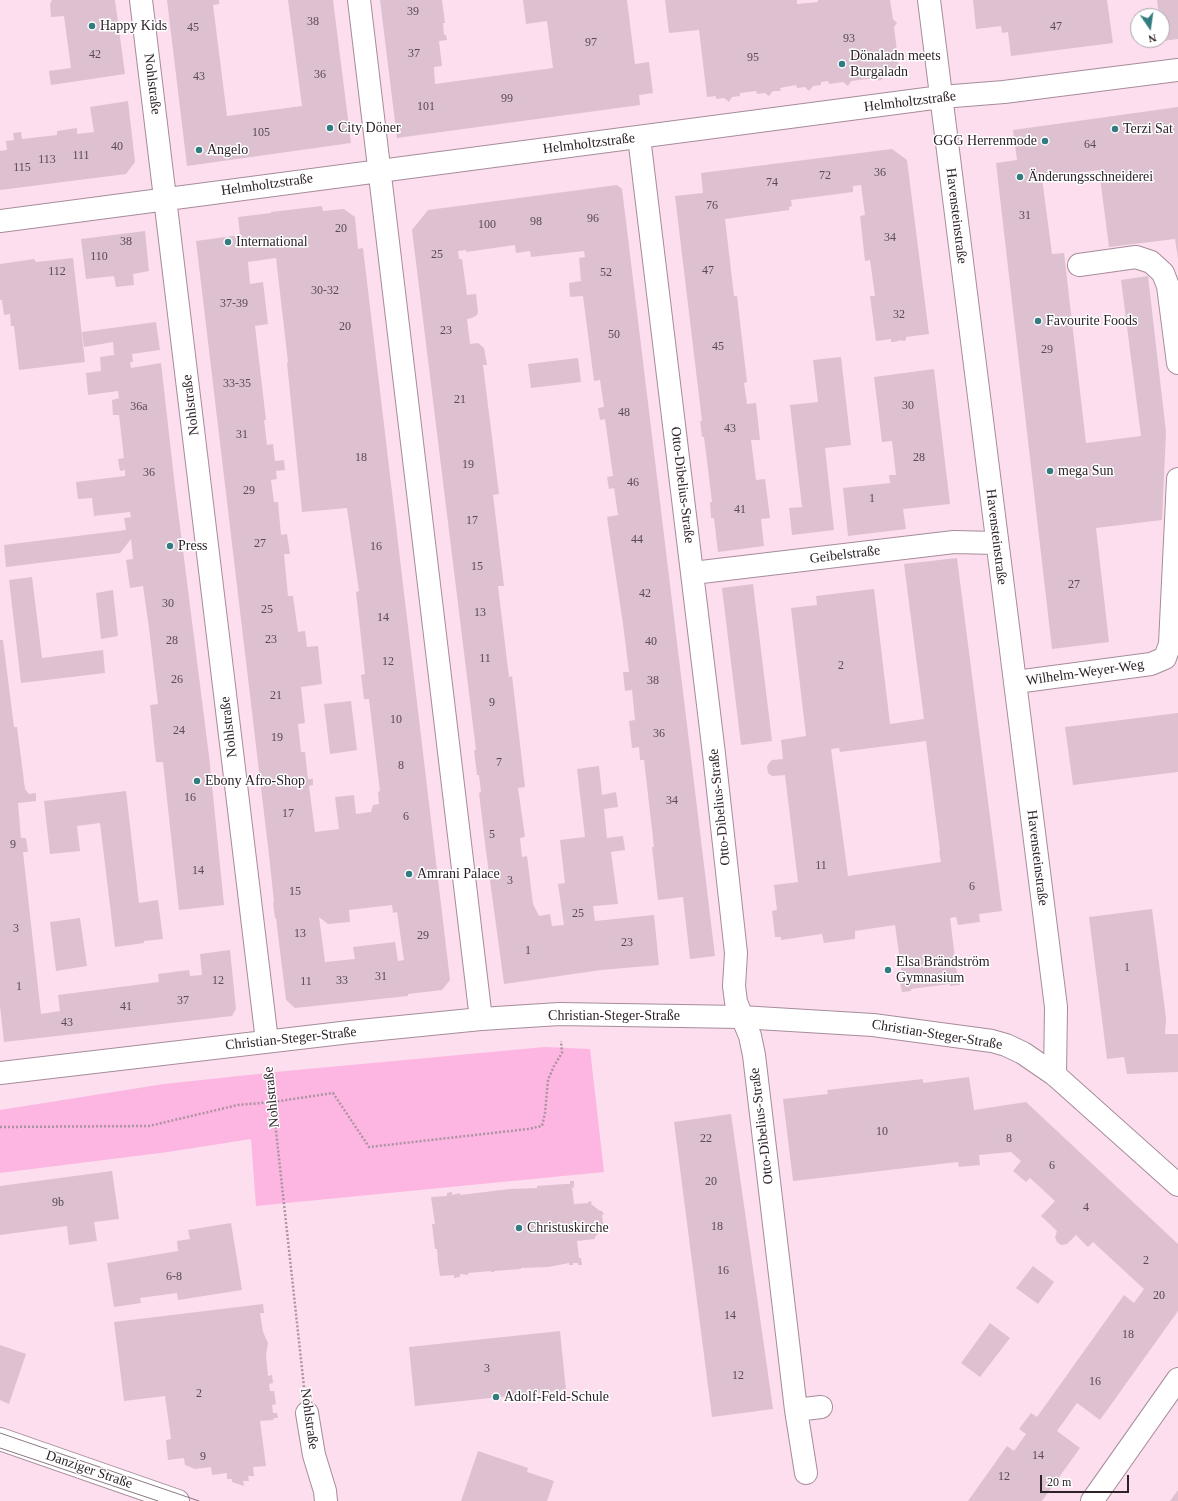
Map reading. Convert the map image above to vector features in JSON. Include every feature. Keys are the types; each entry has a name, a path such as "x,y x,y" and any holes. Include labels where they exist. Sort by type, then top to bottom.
{"street":[{"name":"Nohlstraße","path":"141,0 267,1041"},
{"path":"359,0 481,1019"},
{"name":"Havensteinstraße","path":"929,0 996,543 1016,682 1020,730 1056,1007 1055,1074"},
{"name":"Helmholtzstraße","path":"0,221 941,97 1004,92 1178,70"},
{"name":"Otto-Dibelius-Straße","path":"639,138 693,573 736,953 734,986 736,1002 750,1036 754,1055 796,1410 806,1473"},
{"path":"1079,265 1136,257 1151,262 1163,273 1168,286 1178,363"},
{"name":"Wilhelm-Weyer-Weg","path":"1016,682 1151,664 1164,658 1170,644 1178,479"},
{"name":"Geibelstraße","path":"693,573 954,542 996,543"},
{"name":"Christian-Steger-Straße","path":"0,1073 267,1041 481,1019 559,1014 741,1017 873,1025 992,1041 1006,1045 1023,1053 1055,1074 1178,1185"},
{"path":"1092,1501 1178,1379"},
{"path":"796,1410 821,1407"},
{"name":"Nohlstraße","path":"307,1413 314,1455 325,1491 326,1501"},
{"name":"Danziger Straße","path":"0,1440 178,1501"}],"path":[{"path":"0,1127 149,1126 238,1105 273,1102 333,1093 369,1148 542,1126 545,1113 548,1080 562,1053 559,1014"},
{"name":"Nohlstraße","path":"267,1041 307,1413"}],"shaded area":[{"path":"545,1047 590,1049 604,1172 256,1206 251,1139 168,1152 0,1173 0,1110 164,1084"}],"building":[{"path":"52,0 115,0 125,74 51,85 49,71 71,68 64,16 51,17 50,4"},
{"path":"167,0 219,0 219,4 213,5 227,116 302,106 288,0 333,0 351,143 187,166"},
{"path":"380,0 442,0 445,23 443,23 444,35 446,35 447,40 439,41 442,66 434,67 435,84 553,68 547,21 526,24 523,0 627,0 635,64 649,62 653,93 639,95 640,105 397,138"},
{"path":"665,0 797,0 797,4 818,2 818,0 890,0 893,19 897,23 894,27 897,51 901,55 898,59 900,75 884,77 880,81 876,78 851,81 848,86 843,82 829,84 828,81 821,82 821,85 813,86 809,91 805,87 797,88 796,85 780,88 781,91 773,91 769,96 765,93 757,94 756,91 740,93 740,96 732,97 729,102 724,98 716,99 716,96 707,97 699,30 669,33"},
{"path":"973,0 1107,0 1113,43 1011,56 1008,32 1002,33 1001,26 976,29"},
{"path":"1157,0 1178,0 1178,39 1170,40 1170,8 1158,8"},
{"path":"128,101 135,162 126,174 0,190 0,151 7,150 6,141 14,140 13,133 21,132 22,139 57,135 57,131 77,128 77,134 94,132 90,107"},
{"path":"1178,107 1178,258 1175,239 1109,247 1099,170 1042,178 1052,254 1064,253 1086,443 1141,436 1121,280 1148,276 1166,432 1162,520 1096,528 1109,642 1052,649 996,163 1017,160 1013,130"},
{"path":"892,149 907,160 929,334 906,337 906,340 903,341 891,342 891,339 876,341 870,296 875,296 870,260 865,261 860,216 865,215 861,185 853,186 853,192 791,200 792,206 789,207 789,210 725,219 734,296 737,296 747,382 744,383 747,404 756,403 760,440 751,440 756,480 765,479 770,518 761,519 764,546 718,552 714,518 711,518 710,502 712,502 704,437 702,437 700,421 702,421 675,196 703,193 701,173"},
{"path":"617,185 622,189 715,956 690,959 683,897 658,900 652,847 654,847 644,760 640,760 639,747 632,748 629,721 635,720 632,690 625,691 623,672 629,672 607,517 618,515 614,488 609,489 607,477 613,476 605,419 600,420 598,408 604,407 600,380 594,381 583,296 570,297 569,283 581,281 579,258 585,257 584,251 531,257 530,251 516,253 515,245 466,252 466,250 458,251 459,259 462,259 467,295 476,294 477,315 467,319 470,344 478,343 484,348 487,365 483,365 499,494 493,495 504,586 498,586 509,677 512,676 525,787 518,788 525,837 520,838 522,857 527,856 533,904 539,916 550,914 552,926 564,925 558,884 565,883 560,840 585,837 577,769 599,766 602,795 616,792 618,807 604,809 607,838 623,836 625,850 611,852 618,904 593,906 595,921 654,915 659,965 601,970 504,984 486,851 479,793 481,792 479,775 477,775 474,750 476,750 412,230 428,210"},
{"path":"322,206 323,211 344,209 355,217 358,249 363,248 450,980 442,990 408,994 408,996 295,1008 286,1000 273,902 269,855 196,241 240,235 238,217","holes":["276,258 288,362 302,512 347,508 359,591 356,592 365,674 361,675 364,699 369,699 380,791 378,792 379,804 373,805 371,812 356,814 354,795 335,797 339,829 315,832 309,786 313,785 313,779 308,779 305,752 301,752 298,724 305,723 301,687 322,684 318,646 307,647 305,631 298,632 293,596 288,596 284,554 290,554 287,534 281,535 278,502 274,502 271,480 277,479 276,471 285,470 284,460 275,461 273,444 267,445 264,420 266,420 255,326 268,324 263,282 250,284 248,262","392,905 393,913 397,912 404,960 398,961 395,942 353,947 355,959 325,962 319,917 328,924 350,922 349,910"]},
{"path":"145,231 149,271 133,274 134,285 116,287 114,276 86,279 81,239"},
{"path":"73,258 85,362 19,370 14,326 11,326 10,314 4,315 2,300 0,300 0,264 34,259 36,262"},
{"path":"156,322 160,350 132,354 133,362 130,362 131,368 161,363 209,756 224,905 179,910 163,762 156,762 150,705 158,704 143,586 130,588 126,560 133,559 131,539 120,553 6,567 4,545 126,530 124,518 131,517 130,512 94,516 92,498 78,499 76,482 125,476 125,470 120,471 118,459 124,458 119,415 113,415 112,400 119,398 118,391 88,395 86,373 101,371 100,357 114,355 113,342 84,347 82,332"},
{"path":"841,357 851,445 825,448 834,530 792,535 789,508 802,507 790,405 818,402 813,360"},
{"path":"578,358 581,382 531,388 528,364"},
{"path":"934,369 950,504 903,509 906,529 848,536 843,488 890,483 889,475 896,475 892,441 882,442 874,377"},
{"path":"957,558 1002,911 979,914 980,922 958,925 956,917 950,918 957,974 960,985 950,986 950,984 911,989 911,991 902,992 900,982 903,982 895,925 855,931 855,939 824,943 822,934 781,940 781,937 775,937 772,911 777,910 774,885 798,882 785,775 772,776 768,773 767,767 772,760 783,759 781,740 806,736 791,608 817,605 816,596 874,589 890,724 924,719 904,564","holes":["926,741 941,862 848,876 831,749 839,748 840,752"]},
{"path":"32,577 42,658 103,650 105,673 21,683 9,580"},
{"path":"753,584 772,741 741,745 722,588"},
{"path":"113,590 118,636 101,639 96,593"},
{"path":"0,640 3,640 14,727 17,727 25,789 29,794 36,793 36,801 18,803 21,838 26,838 28,852 23,852 41,1014 60,1011 58,995 159,982 158,974 189,970 190,976 202,975 200,954 230,950 236,1009 232,1016 4,1042 0,1006"},
{"path":"351,701 357,750 330,754 324,704"},
{"path":"1178,713 1178,772 1073,785 1065,727"},
{"path":"126,791 139,903 158,900 163,939 115,947 100,823 77,826 80,851 50,854 44,801"},
{"path":"1152,909 1166,1018 1165,1034 1178,1034 1178,1072 1127,1074 1124,1057 1107,1059 1089,917"},
{"path":"80,918 87,966 56,971 50,922"},
{"path":"969,1077 974,1110 1026,1102 1178,1244 1178,1311 1100,1420 1077,1403 1057,1431 1080,1448 1042,1501 968,1501 1007,1446 1014,1451 1026,1434 1019,1429 1031,1413 1037,1417 1124,1295 1134,1303 1144,1289 1093,1242 1088,1247 1076,1235 1067,1244 1061,1245 1057,1242 1055,1237 1057,1231 1041,1216 1055,1201 1030,1178 1026,1182 1013,1171 1021,1161 1011,1152 979,1155 980,1165 959,1167 958,1162 793,1181 783,1099 828,1094 827,1090 923,1079 923,1083"},
{"path":"731,1114 773,1409 712,1417 674,1122"},
{"path":"112,1171 119,1219 94,1222 97,1241 69,1245 67,1226 0,1235 0,1186"},
{"name":"Christuskirche","path":"570,1181 574,1181 574,1188 572,1187 574,1204 588,1203 589,1201 592,1202 591,1204 604,1214 602,1215 604,1230 602,1230 595,1237 595,1239 577,1241 579,1258 581,1258 582,1265 573,1263 573,1265 569,1265 569,1263 548,1267 468,1273 468,1275 460,1274 460,1277 454,1278 454,1275 440,1276 432,1224 435,1224 431,1197 447,1196 447,1193 452,1192 452,1195 460,1193 460,1195 510,1189 537,1188 537,1186 570,1184"},
{"path":"231,1223 242,1290 178,1300 177,1293 140,1298 141,1303 114,1307 107,1263 178,1251 177,1241 190,1239 188,1230"},
{"path":"1033,1266 1054,1282 1038,1304 1016,1288"},
{"path":"263,1304 264,1313 260,1313 263,1332 268,1343 266,1355 268,1376 272,1375 273,1383 269,1384 270,1391 274,1391 276,1404 272,1405 273,1413 277,1413 278,1418 273,1418 274,1420 260,1421 266,1466 253,1467 254,1476 248,1476 249,1481 243,1481 244,1486 232,1482 232,1479 227,1479 227,1473 212,1475 211,1467 195,1469 185,1465 184,1458 168,1460 166,1440 171,1439 165,1396 124,1401 114,1322"},
{"path":"990,1323 1010,1338 980,1377 961,1363"},
{"path":"560,1331 566,1390 415,1406 409,1347"},
{"path":"0,1345 26,1354 9,1404 0,1400"},
{"path":"478,1451 528,1468 527,1472 554,1481 547,1501 461,1501"},
{"path":"1178,1490 1178,1501 1170,1501"}],"tram line":[{"path":"0,1433 199,1501"},
{"path":"0,1448 158,1501"}],"place":[{"name":"Happy Kids","path":"92,26"},
{"name":"Dönaladn meets Burgaladn","path":"842,64"},
{"name":"City Döner","path":"330,128"},
{"name":"Terzi Sat","path":"1115,129"},
{"name":"GGG Herrenmode","path":"1045,141"},
{"name":"Angelo","path":"199,150"},
{"name":"Änderungsschneiderei","path":"1020,177"},
{"name":"International","path":"228,242"},
{"name":"Favourite Foods","path":"1038,321"},
{"name":"mega Sun","path":"1050,471"},
{"name":"Press","path":"170,546"},
{"name":"Ebony Afro-Shop","path":"197,781"},
{"name":"Amrani Palace","path":"409,874"},
{"name":"Elsa Brändström Gymnasium","path":"888,970"},
{"name":"Christuskirche","path":"519,1228"},
{"name":"Adolf-Feld-Schule","path":"496,1397"}]}
